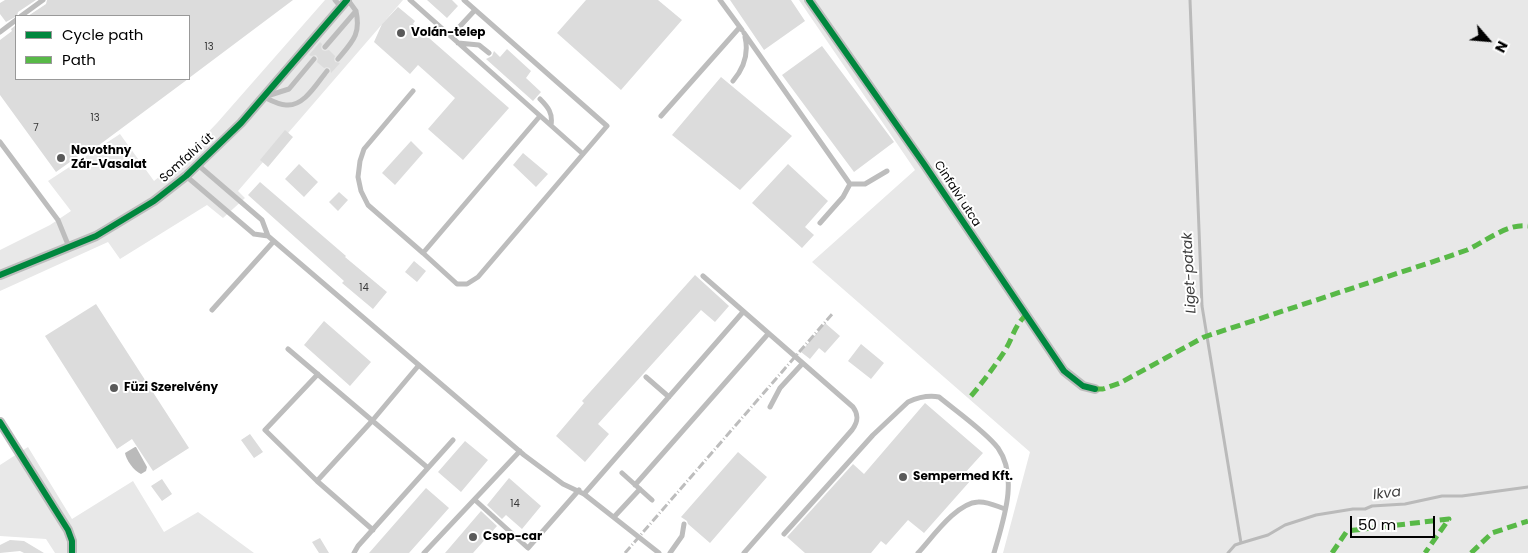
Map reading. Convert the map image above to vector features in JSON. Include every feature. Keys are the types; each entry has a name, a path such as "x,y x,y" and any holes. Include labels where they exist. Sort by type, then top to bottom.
{"street":[{"name":"Cinfalvi utca","path":"809,0 924,164 1064,371 1083,386 1095,389"},
{"name":"Somfalvi út","path":"0,275 96,236 154,201 186,176 241,123 343,2"},
{"path":"0,422 68,530 72,541 72,553"}],"lane":[{"path":"22,15 43,0"},
{"path":"410,0 583,154"},
{"path":"413,91 364,149 358,177 360,191 368,204 457,284 467,284 478,278 607,126 464,0"},
{"path":"720,0 850,184"},
{"path":"338,59 353,42 359,25 356,11 343,2"},
{"path":"451,36 475,10"},
{"path":"326,47 356,11"},
{"path":"0,32 15,21"},
{"path":"661,116 740,27"},
{"path":"733,81 741,72 747,54 744,33"},
{"path":"458,43 479,45 489,53"},
{"path":"264,97 289,89 314,59"},
{"path":"264,97 286,105 297,103 307,95 327,72"},
{"path":"540,99 550,109 552,115 551,125"},
{"path":"423,253 540,116"},
{"path":"0,142 58,220 69,246"},
{"path":"198,165 262,220 268,236 520,452 563,484 582,492 659,553"},
{"path":"850,184 865,184 887,172"},
{"path":"186,176 254,234 268,236"},
{"path":"820,223 843,197 850,184"},
{"path":"212,310 274,241"},
{"path":"703,276 853,407 856,412 857,420 852,430 744,553"},
{"path":"475,500 528,548 669,397 743,312"},
{"path":"635,485 768,334"},
{"path":"288,349 428,468"},
{"path":"770,407 780,388 802,364"},
{"path":"317,481 419,365"},
{"path":"318,374 265,430 317,481 373,530"},
{"path":"646,377 669,397"},
{"path":"784,534 880,428 908,402 915,398 932,396 939,397 992,442 1006,465 1005,509 994,553"},
{"path":"354,553 453,440"},
{"path":"424,553 520,452"},
{"path":"622,473 652,500"},
{"path":"614,517 640,489"},
{"path":"918,553 956,512 965,506 980,502 1005,509"},
{"path":"670,553 682,536 684,524"}],"shaded area":[{"path":"325,0 403,0 238,191 245,198 223,218 207,205 120,259 108,242 0,291 0,250 50,225 71,211 48,181 120,134 154,181 192,149 217,123"},
{"path":"799,0 1528,0 1528,553 1003,553 1030,452 812,262 915,170"},
{"path":"28,447 72,519 133,481 164,532 198,512 254,553 55,553 46,539 0,536 0,465"},
{"path":"135,447 147,467 146,471 141,474 131,465 125,453"}],"building":[{"path":"5,0 36,0 6,22 0,14 0,3"},
{"path":"47,0 293,0 190,77 190,15 30,15 46,4"},
{"path":"427,0 452,0 458,6 447,18"},
{"path":"586,0 658,0 682,20 621,90 557,33"},
{"path":"730,0 791,0 805,21 764,50"},
{"path":"398,7 415,21 413,24 509,108 463,160 428,129 455,98 418,65 410,74 374,42 382,24"},
{"path":"15,26 15,80 187,80 83,157 81,154 56,172 0,95 0,40 12,31 11,29"},
{"path":"320,42 322,50 329,50 335,56 335,62 340,63 331,73 330,68 324,68 317,62 318,58 316,55 309,55"},
{"path":"822,46 894,142 854,172 782,75"},
{"path":"507,49 531,71 526,78 541,92 533,101 486,59 492,56 494,51 500,57"},
{"path":"721,77 792,136 740,190 672,135"},
{"path":"285,130 293,137 268,167 260,160"},
{"path":"411,141 423,153 395,185 382,173"},
{"path":"523,153 548,174 536,187 513,165"},
{"path":"299,164 318,182 304,197 285,179"},
{"path":"788,164 828,201 805,227 814,235 802,248 752,203"},
{"path":"260,182 387,292 373,309 342,283 344,281 248,195"},
{"path":"339,192 348,200 338,211 329,202"},
{"path":"414,261 426,271 417,282 405,272"},
{"path":"695,275 729,306 715,322 701,310 598,424 609,434 585,462 556,436 584,403 582,401"},
{"name":"Füzi Szerelvény","path":"96,304 189,448 153,471 132,439 117,449 45,336"},
{"path":"324,321 371,362 350,386 304,345"},
{"path":"825,323 840,336 825,353 819,348 810,359 801,352"},
{"path":"861,344 884,363 871,379 848,361"},
{"name":"Sempermed Kft.","path":"925,403 983,453 964,474 971,480 924,533 908,520 886,545 881,541 871,553 805,553 787,537 853,464 864,474"},
{"path":"250,434 263,452 254,458 241,440"},
{"path":"465,441 488,460 461,492 438,472"},
{"path":"738,452 767,477 710,543 681,517"},
{"path":"509,478 541,506 522,529 506,515 502,519 487,505"},
{"path":"162,479 172,494 162,501 151,486"},
{"path":"426,488 449,508 409,553 369,553"},
{"name":"Csop-car","path":"481,511 497,526 473,553 445,553"},
{"path":"320,538 329,553 319,553 312,542"},
{"path":"10,540 24,541 44,553 24,553 20,551 0,553 0,545"}],"waterway":[{"name":"Liget-patak","path":"1190,0 1202,306 1241,543"},
{"name":"Ikva","path":"1228,553 1235,545 1268,535 1285,525 1316,515 1365,509 1372,506 1405,504 1442,496 1462,496 1528,487"}],"railway":[{"path":"625,553 833,313"}],"marked path":[{"path":"1095,389 1103,389 1120,383 1204,337 1467,250 1512,227 1528,226"},
{"path":"971,396 1000,358 1019,323 1026,315"},
{"path":"1332,553 1347,531 1449,519 1425,553"},
{"path":"1471,553 1492,533 1528,521"}],"cycle path":[{"path":"0,275 96,236 154,201 186,176 241,123 347,0"},
{"path":"809,0 924,164 1064,371 1083,386 1095,389"},
{"path":"0,422 68,530 72,541 72,553"}],"place":[{"name":"Volán-telep","path":"401,33"},
{"name":"Novothny Zár-Vasalat","path":"61,158"},
{"name":"Füzi Szerelvény","path":"114,388"},
{"name":"Sempermed Kft.","path":"903,477"},
{"name":"Csop-car","path":"473,537"}]}
